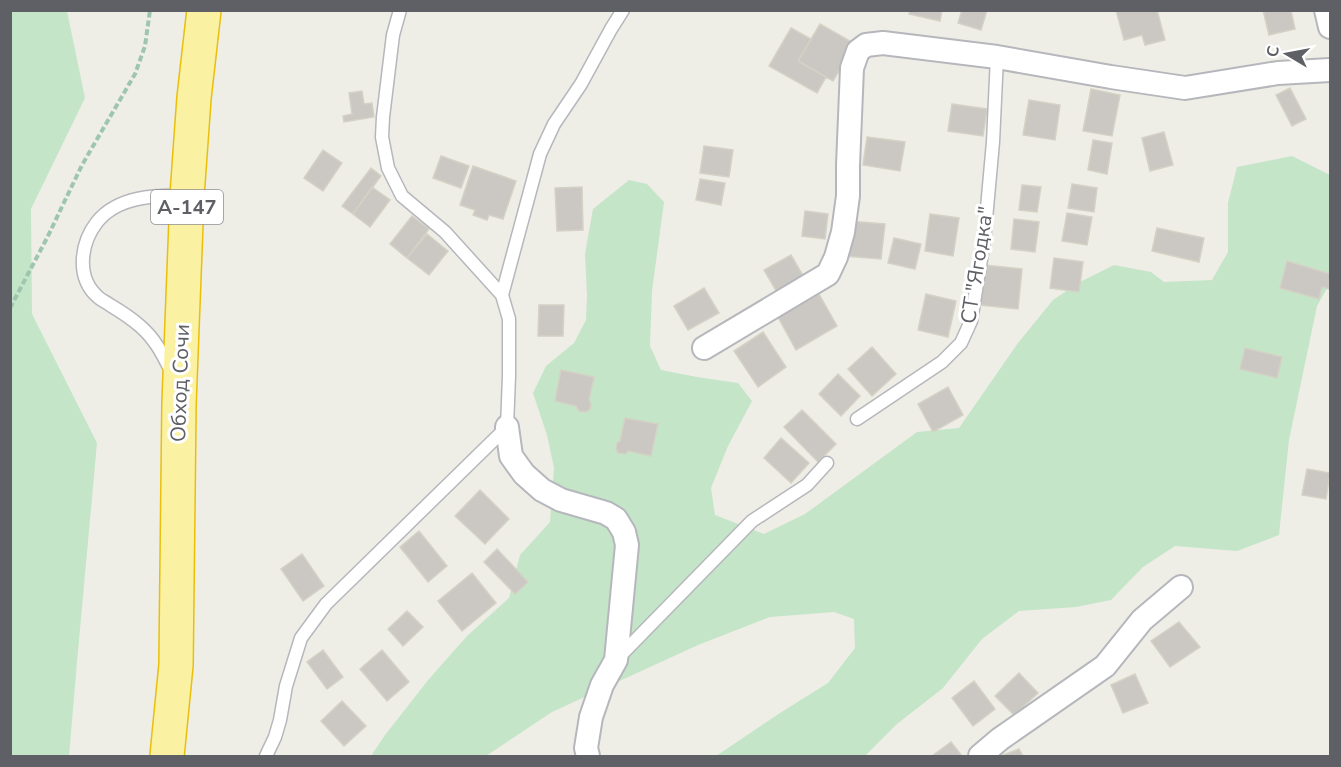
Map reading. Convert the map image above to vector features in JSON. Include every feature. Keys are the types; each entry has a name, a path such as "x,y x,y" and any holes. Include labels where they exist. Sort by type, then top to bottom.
{"highway":[{"name":"Обход Сочи","path":"167,756 176,665 179,404 187,196 194,98 204,10"}],"street":[{"path":"1326,10 1330,27"},
{"path":"704,348 828,274 836,257 843,232 848,196 852,68 858,51 866,45 884,43 997,57 1185,88 1278,73 1330,70"},
{"path":"507,427 511,456 524,474 542,490 561,500 606,513 616,519 624,532 627,545 616,660 602,685 591,717 586,748 588,756"},
{"path":"980,756 1000,739 1105,666 1142,620 1181,587"}],"lane":[{"path":"266,756 275,737 286,686 301,638 326,604 507,427 509,319 502,295 446,232 402,196 388,168 382,137 383,117 393,35 400,10"},
{"path":"502,295 540,154 555,124 581,84 623,10"},
{"name":"СТ \"Ягодка\"","path":"857,419 942,362 961,343 971,321 984,241 993,142 997,57"},
{"path":"179,404 174,377 159,347 139,325 98,297 87,284 82,266 84,246 92,229 103,215 141,197 187,196"},
{"path":"616,660 752,521 807,485 828,463"}],"path":[{"path":"10,308 82,165 135,74 145,46 150,10"}],"green space":[{"path":"10,11 67,11 85,98 31,209 32,314 97,443 69,756 11,756"},
{"path":"1292,156 1330,175 1330,283 1317,306 1289,440 1279,535 1237,551 1175,546 1143,567 1111,600 1076,607 1019,611 982,639 943,688 897,724 865,756 716,756 828,683 855,648 854,619 834,612 770,617 698,645 552,712 486,756 371,756 429,679 467,636 509,598 520,555 550,522 554,468 547,435 533,393 546,366 574,343 586,320 585,254 593,209 629,180 647,184 664,202 652,291 650,346 661,370 738,383 752,401 728,446 711,488 715,515 764,534 805,514 917,432 959,428 1018,343 1053,300 1080,282 1114,265 1151,272 1164,282 1212,280 1228,252 1228,203 1237,167"}],"building":[{"path":"910,10 942,10 940,21 909,14"},
{"path":"962,10 987,10 981,30 958,23"},
{"path":"1116,10 1157,10 1165,40 1145,45 1142,35 1124,40"},
{"path":"1263,10 1294,10 1291,11 1295,29 1269,35"},
{"path":"820,24 855,44 833,81 798,61"},
{"path":"791,28 811,39 798,61 826,77 817,93 769,66"},
{"path":"1290,88 1306,119 1292,126 1276,95"},
{"path":"1091,89 1120,95 1112,136 1083,131"},
{"path":"362,91 364,104 372,103 374,117 344,122 343,116 352,114 349,93"},
{"path":"1029,100 1060,105 1055,140 1023,135"},
{"path":"952,104 987,109 983,136 948,131"},
{"path":"1164,132 1173,165 1150,171 1142,138"},
{"path":"867,137 905,142 900,171 863,165"},
{"path":"1093,140 1112,143 1107,174 1088,170"},
{"path":"704,146 733,150 729,177 700,173"},
{"path":"323,150 342,163 323,191 304,178"},
{"path":"441,156 469,166 461,188 433,178"},
{"path":"473,166 516,181 503,219 489,215 487,220 473,215 475,210 460,205"},
{"path":"371,168 381,176 353,214 342,206"},
{"path":"700,179 725,183 721,205 696,200"},
{"path":"1072,184 1097,188 1094,212 1068,208"},
{"path":"1022,185 1041,187 1037,212 1019,210"},
{"path":"372,187 390,200 370,227 353,214"},
{"path":"582,187 583,230 557,231 555,188"},
{"path":"805,211 828,214 825,239 802,236"},
{"path":"1067,213 1092,217 1087,245 1062,241"},
{"path":"930,214 959,218 953,256 925,251"},
{"path":"412,216 429,229 407,258 390,244"},
{"path":"1014,219 1039,222 1035,252 1011,249"},
{"path":"848,221 885,224 881,259 844,256"},
{"path":"1157,228 1204,238 1199,262 1152,251"},
{"path":"427,234 448,251 429,275 407,258"},
{"path":"894,238 921,244 915,269 888,263"},
{"path":"791,255 805,279 778,294 764,270"},
{"path":"1054,258 1083,262 1079,292 1050,288"},
{"path":"1287,261 1330,274 1329,289 1322,287 1319,299 1280,288"},
{"path":"984,265 1022,269 1018,309 980,305"},
{"path":"704,288 719,313 688,330 674,306"},
{"path":"819,294 837,326 796,350 778,317"},
{"path":"926,294 956,301 948,337 918,330"},
{"path":"539,305 564,305 563,336 538,336"},
{"path":"763,332 786,367 758,387 734,351"},
{"path":"872,347 896,374 872,396 848,369"},
{"path":"1245,348 1282,357 1277,378 1240,369"},
{"path":"561,370 594,377 589,400 590,409 586,412 579,411 576,406 555,401"},
{"path":"838,374 860,396 841,416 819,394"},
{"path":"948,387 963,415 933,432 918,404"},
{"path":"802,410 836,444 818,462 784,427"},
{"path":"625,418 658,424 651,456 629,451 625,454 618,453 617,443 620,441"},
{"path":"781,438 809,463 791,483 764,458"},
{"path":"1307,469 1330,473 1326,499 1302,495"},
{"path":"480,490 509,519 485,544 455,516"},
{"path":"419,531 447,566 428,582 400,547"},
{"path":"497,549 528,582 515,594 484,562"},
{"path":"302,554 324,586 303,601 281,569"},
{"path":"472,573 496,603 462,631 438,601"},
{"path":"407,611 423,627 403,646 388,629"},
{"path":"1179,622 1200,647 1170,667 1151,641"},
{"path":"323,650 343,677 327,689 307,662"},
{"path":"382,650 409,682 387,701 360,669"},
{"path":"1019,673 1038,693 1014,715 995,696"},
{"path":"1135,674 1148,703 1123,713 1111,685"},
{"path":"974,681 995,709 973,726 952,698"},
{"path":"342,701 366,726 344,746 321,721"},
{"path":"951,742 962,756 932,756"},
{"path":"1019,749 1023,756 1001,756"}]}
